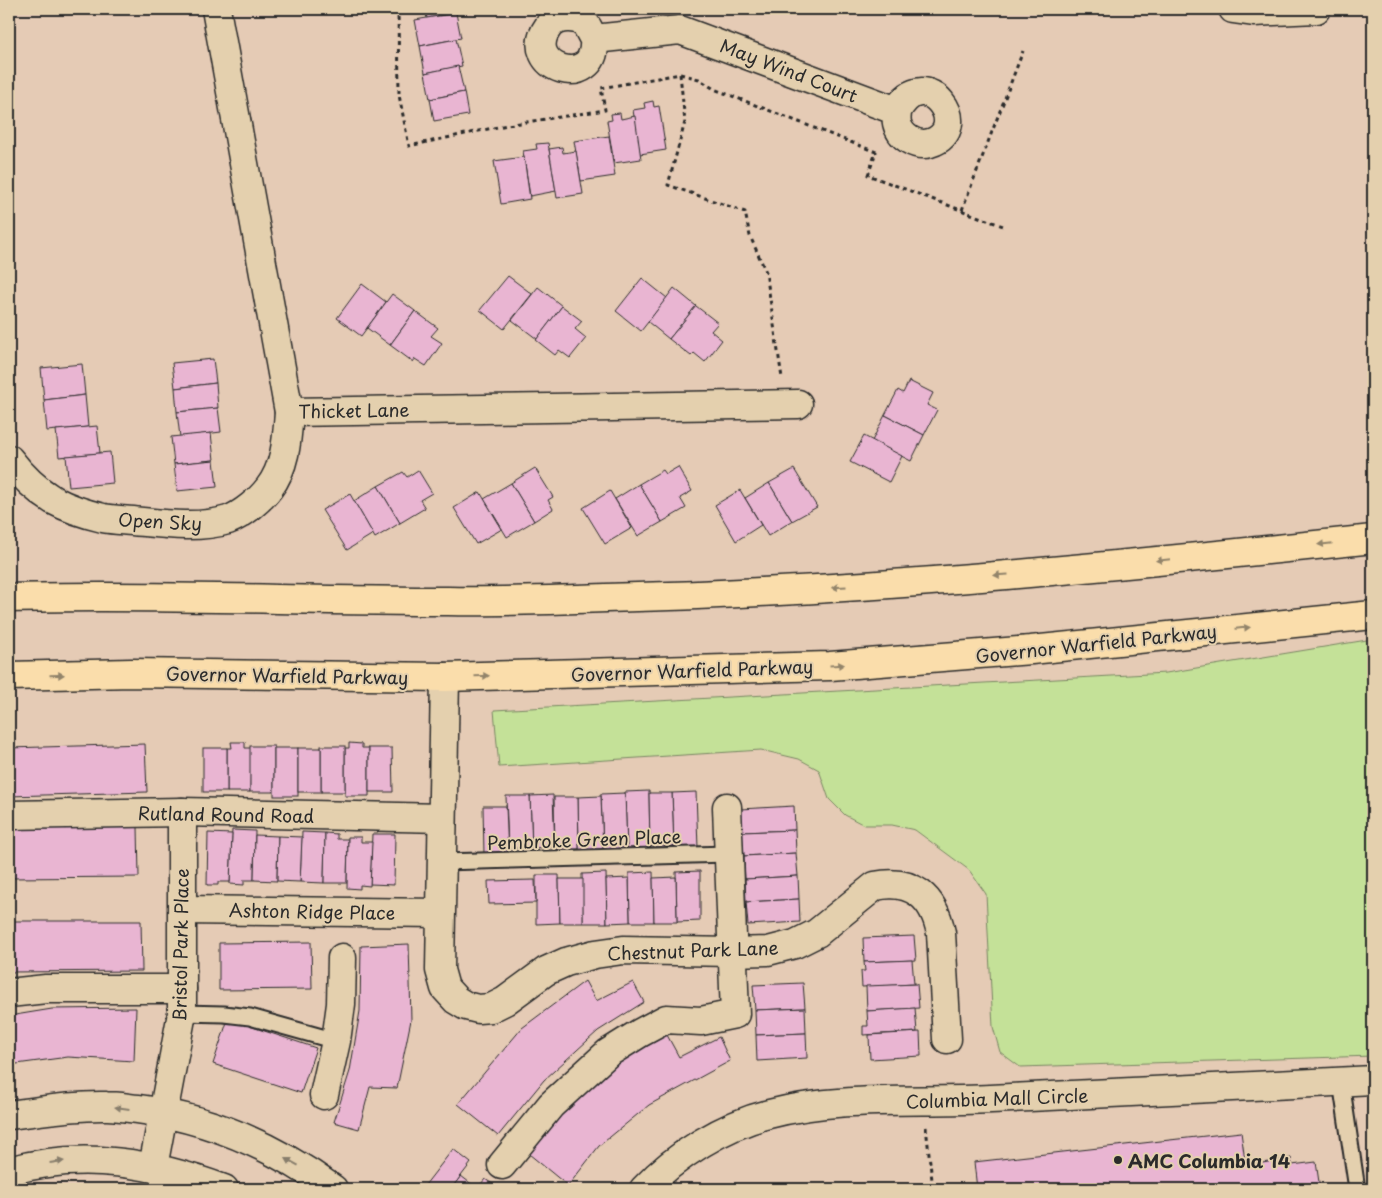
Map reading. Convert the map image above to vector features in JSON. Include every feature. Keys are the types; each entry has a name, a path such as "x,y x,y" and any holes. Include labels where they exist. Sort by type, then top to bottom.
{"main road":[{"path":"9,598 138,597 451,602 610,598 836,588 1030,573 1373,539"},
{"name":"Governor Warfield Parkway","path":"9,676 131,673 445,677 830,666 1031,650 1373,615"}],"street":[{"name":"Thicket Lane","path":"216,9 289,412 792,404"},
{"path":"1233,9 1254,12 1316,9"},
{"name":"May Wind Court","path":"594,39 683,19 897,111"},
{"name":"Open Sky","path":"9,459 24,479 53,500 74,510 113,519 158,524 206,525 229,520 244,511 269,488 280,469 286,451 289,412"},
{"name":"Chestnut Park Lane","path":"445,677 440,970 445,988 456,1000 466,1006 478,1009 491,1008 504,1001 546,970 595,954 623,950 768,951 795,944 817,933 875,886 886,884 907,886 920,893 932,906 939,921 947,1039"},
{"path":"502,1165 551,1105 608,1053 640,1032 666,1019 702,1020 735,1014 727,807"},
{"name":"Rutland Round Road","path":"9,815 182,812 442,818"},
{"name":"Bristol Park Place","path":"153,1167 182,1001 182,812"},
{"name":"Ashton Ridge Place","path":"183,910 440,913"},
{"path":"324,1095 336,1041 342,958"},
{"path":"9,993 46,989 182,1001"},
{"name":"Columbia Mall Circle","path":"648,1188 686,1152 730,1128 768,1114 817,1105 991,1099 1373,1080"},
{"path":"9,1114 62,1108 108,1106 164,1112 212,1125 262,1146 309,1172 333,1189"},
{"path":"9,1171 22,1167 69,1161 111,1161 153,1167 194,1178 224,1189"}],"lane":[{"name":"Pembroke Green Place","path":"442,862 728,854"},
{"path":"182,1001 224,1014 250,1017 336,1041"},
{"path":"1341,1082 1357,1189"}],"path":[{"path":"398,9 399,95 409,146 508,124 605,110 601,88 680,74 699,79 714,89 876,152 868,175 1003,226"},
{"path":"962,210 1023,51"},
{"path":"680,74 684,122 668,185 746,212 750,236 766,272 792,404"},
{"path":"926,1124 933,1189"}],"green space":[{"path":"1373,639 1373,1056 1020,1067 1000,1052 993,1027 986,894 969,870 915,830 892,825 864,825 845,815 829,799 819,770 799,759 761,750 499,767 494,710 1166,673"}],"building":[{"path":"425,9 464,9 465,11 427,18"},
{"path":"456,13 461,38 420,46 415,20"},
{"path":"456,39 462,66 425,73 420,46"},
{"path":"458,66 464,92 430,99 425,73"},
{"path":"464,92 468,115 434,121 430,99"},
{"path":"653,101 654,107 659,106 666,150 640,154 633,110 645,108 644,103"},
{"path":"620,113 621,119 635,116 641,159 614,163 607,121 612,120 611,114"},
{"path":"609,136 615,176 581,181 574,141"},
{"path":"548,143 556,191 530,196 523,151 537,149 536,144"},
{"path":"562,147 563,153 576,151 583,194 557,198 549,149"},
{"path":"524,157 530,199 501,204 494,161"},
{"path":"508,276 532,294 504,329 480,310"},
{"path":"642,278 667,298 641,331 616,311"},
{"path":"362,284 386,302 361,336 337,318"},
{"path":"538,287 562,306 537,339 512,320"},
{"path":"674,288 696,306 669,339 648,322"},
{"path":"392,294 415,311 390,345 367,328"},
{"path":"562,306 582,321 575,329 586,338 570,358 559,350 555,355 536,340"},
{"path":"696,306 718,323 711,331 722,340 705,362 694,353 691,356 669,339"},
{"path":"415,311 438,328 431,336 442,343 426,366 415,359 413,362 390,345"},
{"path":"213,359 216,383 175,388 172,363"},
{"path":"82,364 85,395 44,400 41,368"},
{"path":"909,381 933,393 927,405 937,410 924,435 885,415 898,390 903,393"},
{"path":"216,383 218,408 177,412 175,388"},
{"path":"85,395 88,427 47,431 44,400"},
{"path":"218,408 221,432 180,437 177,412"},
{"path":"885,415 924,435 911,461 872,441"},
{"path":"97,426 100,453 59,457 56,430"},
{"path":"211,433 214,460 174,464 171,437"},
{"path":"864,436 902,456 889,482 850,462"},
{"path":"110,452 113,483 69,487 66,456"},
{"path":"214,460 217,487 177,491 174,464"},
{"path":"678,467 692,491 680,498 686,508 662,522 639,484 663,470 666,474"},
{"path":"535,468 553,497 548,500 553,509 534,521 511,483"},
{"path":"794,469 817,507 792,521 769,483"},
{"path":"418,470 432,493 420,500 425,508 400,523 378,486 403,472 407,477"},
{"path":"511,483 534,521 507,537 484,499"},
{"path":"769,483 792,521 768,536 745,498"},
{"path":"639,484 662,522 638,536 615,499"},
{"path":"378,486 400,523 375,538 354,501"},
{"path":"740,490 761,525 736,541 715,505"},
{"path":"610,491 632,528 605,544 583,508"},
{"path":"480,492 502,529 476,544 454,508"},
{"path":"350,494 373,534 347,550 322,510"},
{"path":"231,742 245,742 245,748 251,748 250,792 227,792 227,748 232,748"},
{"path":"349,743 362,744 362,748 369,748 369,796 345,796 345,748 349,748"},
{"path":"145,744 147,792 9,796 9,748"},
{"path":"250,746 274,746 274,792 250,792"},
{"path":"321,746 345,746 345,792 321,792"},
{"path":"203,748 227,748 227,792 203,792"},
{"path":"274,748 298,748 298,796 274,796"},
{"path":"298,748 321,748 321,792 298,792"},
{"path":"369,748 392,748 393,792 369,792"},
{"path":"649,791 650,849 627,850 625,792"},
{"path":"696,792 698,848 674,848 672,793"},
{"path":"625,793 627,848 603,849 601,794"},
{"path":"649,793 672,793 674,846 650,846"},
{"path":"553,795 555,847 532,848 530,796"},
{"path":"506,796 530,796 532,848 508,848"},
{"path":"601,796 603,850 579,851 578,797"},
{"path":"554,797 578,797 579,849 555,849"},
{"path":"483,806 506,806 508,854 484,855"},
{"path":"794,806 795,830 742,832 741,809"},
{"path":"138,827 139,877 9,878 9,828"},
{"path":"232,830 255,831 254,880 244,880 244,885 230,884"},
{"path":"795,830 796,853 744,856 742,832"},
{"path":"302,832 325,833 324,883 300,882"},
{"path":"208,833 232,834 230,882 218,882 218,885 207,885"},
{"path":"325,833 337,834 337,839 348,839 347,883 324,883"},
{"path":"372,834 395,834 394,885 370,884"},
{"path":"255,835 278,836 277,881 254,880"},
{"path":"278,836 302,837 300,882 277,881"},
{"path":"348,837 361,837 361,842 372,842 370,886 360,885 360,889 347,888"},
{"path":"796,853 798,876 745,879 744,856"},
{"path":"700,871 700,921 677,922 676,872"},
{"path":"653,872 654,922 630,922 629,873"},
{"path":"606,873 607,923 583,923 582,874"},
{"path":"536,875 559,875 560,923 536,924"},
{"path":"798,876 799,899 746,902 745,879"},
{"path":"676,877 677,922 654,922 653,878"},
{"path":"629,878 630,922 607,923 606,879"},
{"path":"559,879 583,879 583,923 560,923"},
{"path":"535,880 536,903 489,904 488,881"},
{"path":"799,899 800,922 748,925 746,902"},
{"path":"9,921 141,921 142,971 9,972"},
{"path":"914,936 916,960 864,962 863,938"},
{"path":"311,942 312,989 219,990 219,943"},
{"path":"409,944 411,1020 397,1088 370,1087 359,1129 334,1122 350,1071 360,1011 361,946"},
{"path":"912,960 914,984 862,987 861,971 865,971 864,962"},
{"path":"585,981 596,1001 633,982 644,1002 598,1031 544,1080 498,1136 458,1104 522,1028"},
{"path":"803,983 805,1008 755,1010 753,985"},
{"path":"917,984 919,1008 867,1011 866,986"},
{"path":"136,1008 134,1061 68,1057 9,1065 9,1016 52,1009"},
{"path":"805,1008 806,1033 756,1035 755,1010"},
{"path":"915,1008 917,1032 863,1035 863,1026 868,1026 867,1011"},
{"path":"228,1019 316,1048 301,1093 213,1064"},
{"path":"920,1032 921,1056 870,1059 869,1035"},
{"path":"806,1033 807,1058 757,1061 756,1035"},
{"path":"667,1035 679,1057 719,1037 730,1061 649,1105 599,1146 568,1186 529,1154 567,1104 620,1061"},
{"name":"AMC Columbia 14","path":"1241,1132 1245,1161 1251,1160 1251,1165 1291,1158 1292,1165 1316,1162 1320,1189 977,1189 974,1162"},
{"path":"453,1149 471,1163 451,1189 422,1189"},
{"path":"461,1176 478,1189 451,1189"},
{"path":"485,1179 500,1189 477,1189"}],"place":[{"name":"AMC Columbia 14","path":"1118,1160"}]}
